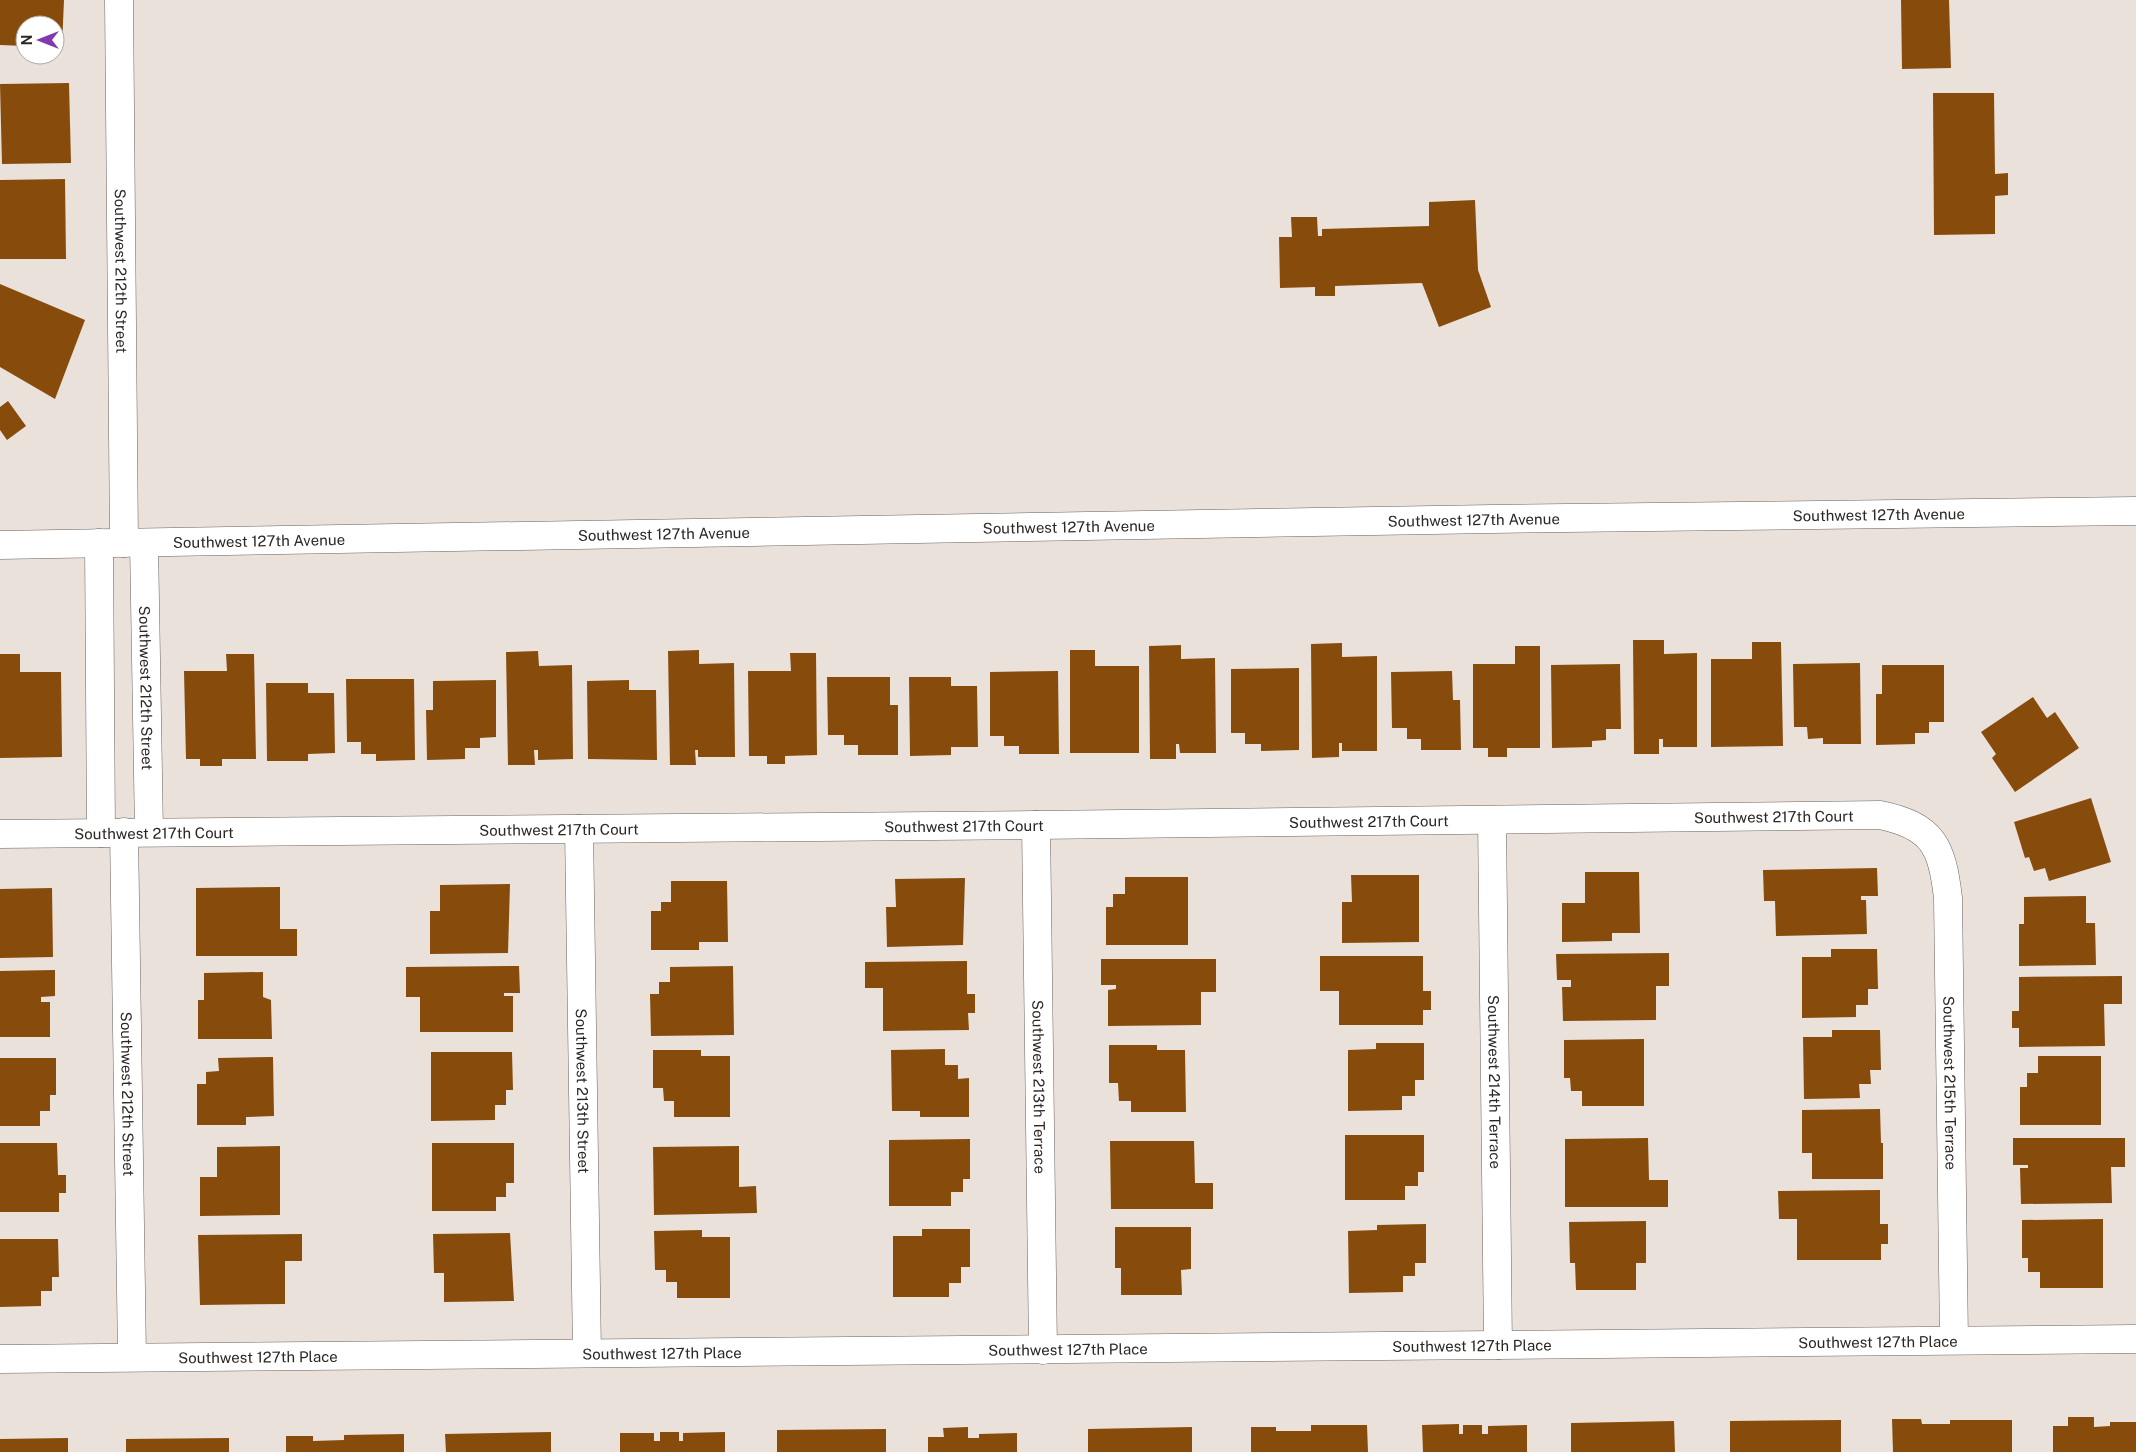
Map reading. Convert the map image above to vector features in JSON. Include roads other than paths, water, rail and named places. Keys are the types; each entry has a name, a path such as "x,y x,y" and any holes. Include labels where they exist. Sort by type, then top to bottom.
{"street":[{"name":"Southwest 212th Street","path":"118,0 124,832 132,1356"},
{"name":"Southwest 127th Avenue","path":"0,545 1483,519 2136,511"},
{"name":"Southwest 212th Street","path":"122,543 124,832"},
{"name":"Southwest 217th Court","path":"0,834 579,830 1880,815 1903,819 1924,832"},
{"name":"Southwest 214th Terrace","path":"1492,820 1498,1345"},
{"name":"Southwest 213th Terrace","path":"1036,825 1043,1350"},
{"name":"Southwest 213th Street","path":"579,830 587,1353"},
{"name":"Southwest 215th Terrace","path":"1924,832 1937,849 1945,868 1948,898 1954,1340"},
{"name":"Southwest 127th Place","path":"0,1359 132,1356 1043,1350 2136,1339"}]}
